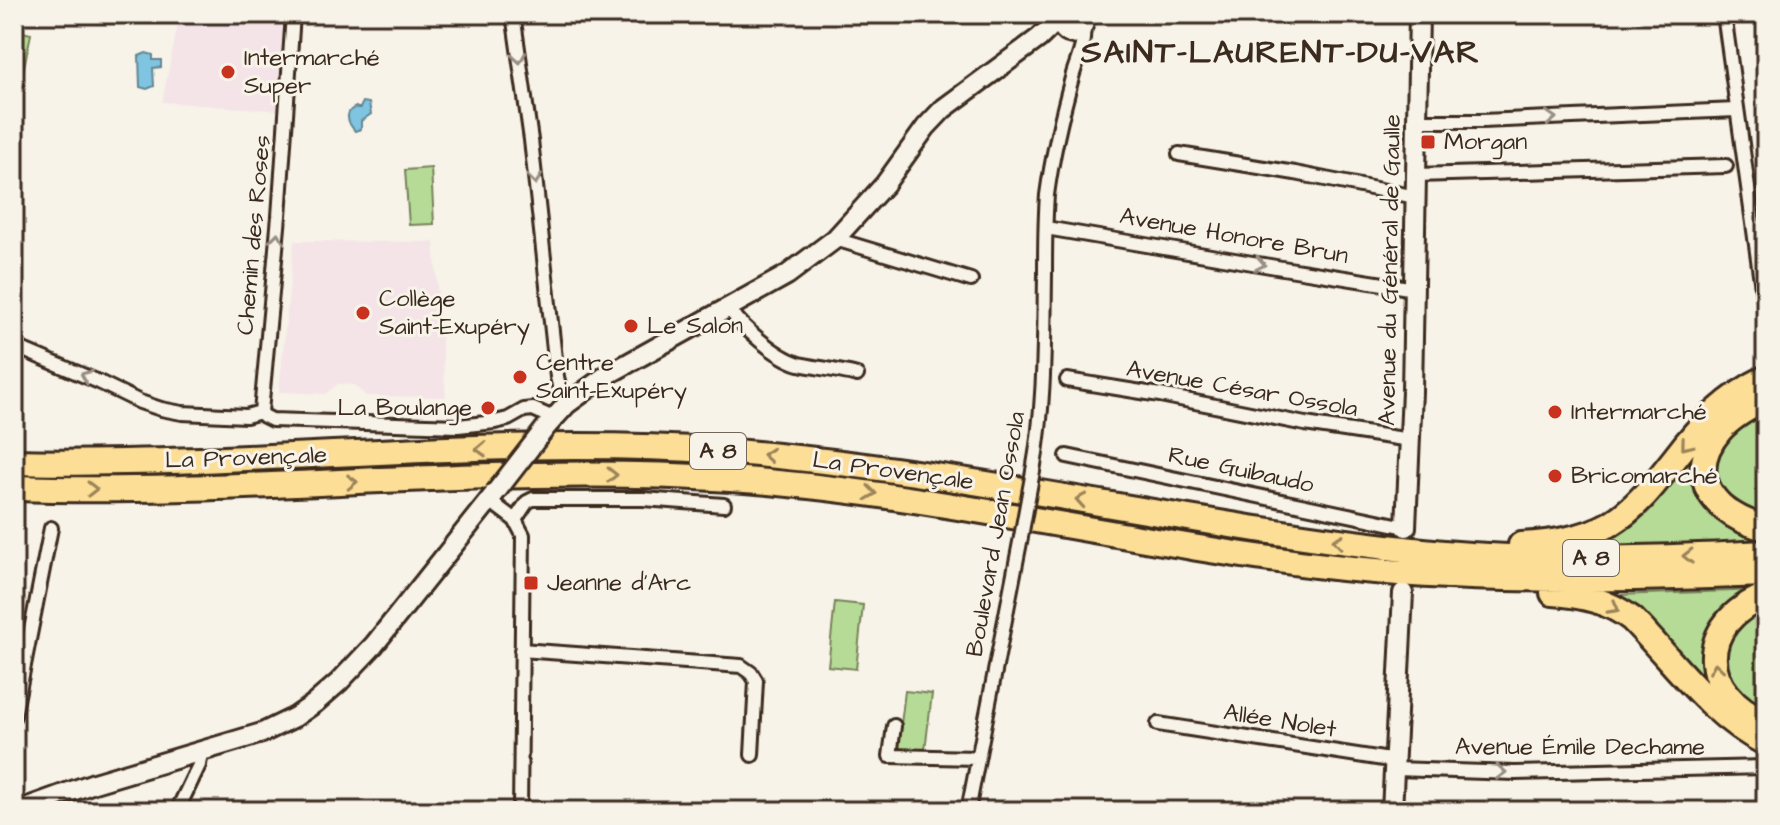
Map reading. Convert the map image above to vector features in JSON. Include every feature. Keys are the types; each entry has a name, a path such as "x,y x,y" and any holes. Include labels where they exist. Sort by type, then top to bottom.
{"highway":[{"path":"1415,551 1456,546 1549,543 1593,532 1611,523 1641,499 1703,424 1727,402 1766,378"},
{"path":"1766,398 1721,429 1706,456 1704,474 1706,484 1718,504 1733,516 1766,528"},
{"name":"La Provençale","path":"14,462 147,462 576,447 718,451 946,476 1234,526 1415,551 1558,559 1766,553"},
{"name":"La Provençale","path":"14,488 132,490 577,474 729,479 867,492 1180,545 1315,565 1428,576 1598,580 1766,574"},
{"path":"1428,576 1519,590 1573,594 1618,609 1632,619 1714,707 1737,726 1766,743"},
{"path":"1766,596 1750,602 1726,622 1719,635 1714,657 1717,679 1727,696 1741,710 1766,722"}],"main road":[{"name":"Avenue du Général de Gaulle","path":"1406,527 1415,289 1419,14"},
{"path":"17,811 94,783 262,733 315,703 374,645 567,404 607,375 787,275 835,239 885,184 926,127 943,109 1039,38 1074,22"},
{"path":"1392,811 1403,593"}],"street":[{"name":"Chemin des Roses","path":"261,412 281,197 293,14"},
{"path":"513,14 526,101 557,377 567,404"},
{"path":"1724,14 1766,317"},
{"name":"Boulevard Jean Ossola","path":"968,811 1039,427 1050,175 1073,73 1074,22"},
{"path":"1417,121 1736,110"},
{"path":"1179,154 1416,197"},
{"path":"1416,175 1726,166"},
{"name":"Avenue Honore Brun","path":"1046,228 1415,289"},
{"path":"835,239 971,280"},
{"path":"729,309 737,320 781,356 798,363 857,375"},
{"path":"14,346 128,397 182,413 246,416 261,412 272,420 458,426 495,422 533,409 550,422"},
{"name":"Avenue César Ossola","path":"1067,380 1410,440"},
{"name":"Rue Guibaudo","path":"1067,456 1406,527"},
{"path":"492,497 515,520 523,535 520,811"},
{"path":"515,520 527,502 533,499 643,499 724,505"},
{"path":"14,716 51,528"},
{"path":"521,650 741,666 756,681 752,755"},
{"name":"Allée Nolet","path":"1158,724 1395,765"},
{"path":"894,726 890,756 977,758"},
{"path":"177,811 190,781 194,755"},
{"name":"Avenue Émile Dechame","path":"1395,765 1515,773 1766,767"}],"shaded area":[{"name":"Intermarché Super","path":"180,14 285,14 280,111 162,102"},
{"name":"Collège Saint-Exupéry","path":"294,241 434,242 446,397 366,396 354,385 338,384 325,394 279,392"}],"green space":[{"path":"14,30 31,34 14,114"},
{"path":"431,168 434,224 409,225 405,170"},
{"path":"1766,408 1766,518 1742,511 1718,484 1715,458 1724,438"},
{"path":"1700,434 1696,470 1766,537 1766,542 1575,546"},
{"path":"1763,590 1707,643 1750,729 1644,619 1615,595"},
{"path":"835,602 863,605 856,669 828,666"},
{"path":"1766,605 1766,711 1735,691 1723,664 1726,636"},
{"path":"905,691 932,694 925,750 898,749"}],"water":[{"path":"146,53 153,55 153,60 161,60 161,67 153,68 154,86 147,89 140,87 139,56"},
{"path":"363,102 369,103 371,114 361,121 361,129 355,131 348,115 352,109 360,108"}],"place":[{"name":"Intermarché Super","path":"228,72"},
{"name":"Morgan","path":"1428,142"},
{"name":"Collège Saint-Exupéry","path":"363,313"},
{"name":"Le Salon","path":"631,326"},
{"name":"Centre Saint-Exupéry","path":"520,377"},
{"name":"La Boulange","path":"488,408"},
{"name":"Intermarché","path":"1555,412"},
{"name":"Bricomarché","path":"1555,476"},
{"name":"Jeanne d’Arc","path":"531,583"}],"district":[{"name":"SAINT-LAURENT-DU-VAR","path":"1281,52"}]}
